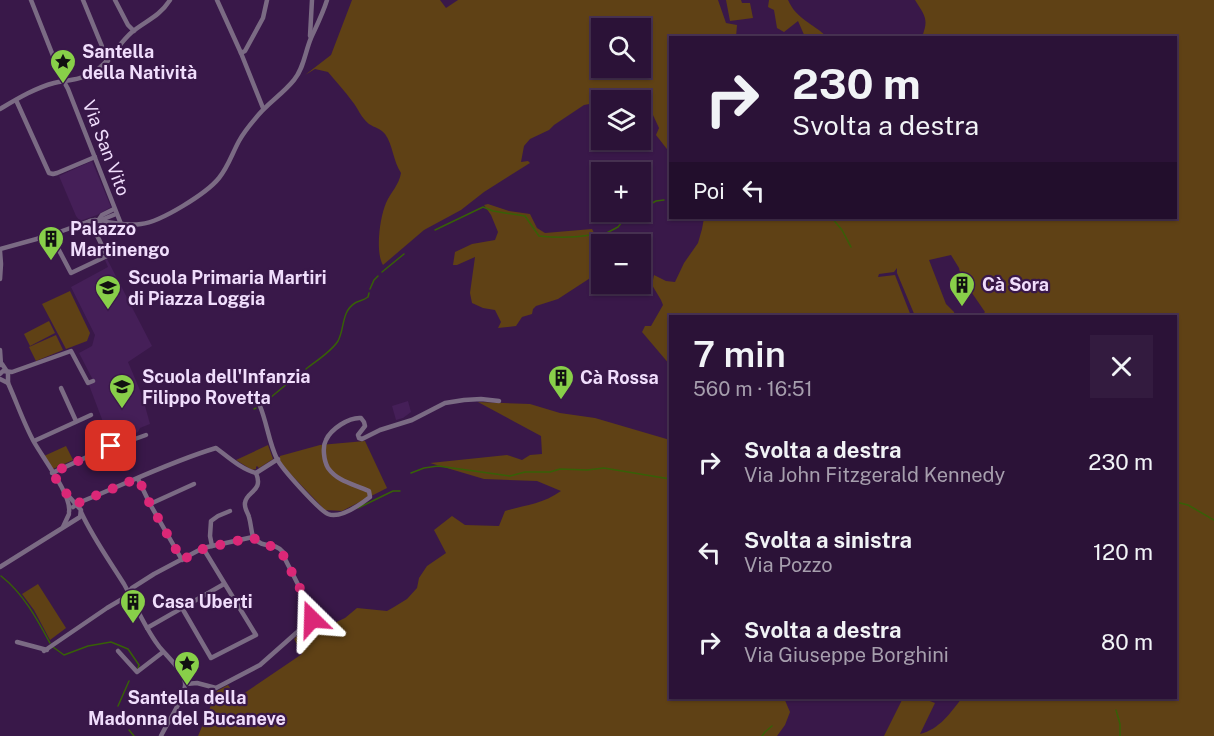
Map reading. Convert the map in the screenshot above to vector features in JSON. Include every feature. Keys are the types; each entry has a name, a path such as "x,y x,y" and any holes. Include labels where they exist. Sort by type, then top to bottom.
{"street":[{"name":"Via San Vito","path":"31,0 120,224"},
{"path":"83,0 108,60"},
{"path":"115,0 131,33"},
{"path":"0,109 56,82 76,80 91,74 108,60 131,33 158,16 171,0"},
{"path":"217,0 263,108"},
{"path":"241,53 245,51 263,18 267,0"},
{"path":"310,39 312,0"},
{"path":"0,278 0,250 15,243 52,237 90,221 138,225 157,220 181,207 219,179 239,140 263,108 298,74 327,0"},
{"path":"259,99 272,101"},
{"path":"16,100 47,170 53,174 95,157"},
{"path":"98,221 102,215 116,211"},
{"path":"52,237 71,273 107,256 90,221"},
{"path":"0,350 4,376 34,441 80,517 0,567"},
{"path":"4,376 71,351 88,383 93,381"},
{"path":"61,388 76,421"},
{"path":"260,406 278,459 295,482 327,513 332,514 354,509 370,497 369,491 338,477 326,464 324,449 326,440 342,424 355,418 361,418 365,426 358,435 362,439 380,430 412,420 445,403 481,399 499,401"},
{"path":"34,441 92,414"},
{"path":"52,473 111,446 146,435"},
{"path":"63,527 75,509 88,499 216,448 255,473 257,486 254,492 247,497 245,503 253,537 261,544 276,546 283,552 310,608 312,619 260,665"},
{"path":"255,473 278,459"},
{"path":"138,478 182,560"},
{"path":"150,504 194,484"},
{"path":"65,492 70,506 75,509 89,528 124,584 147,628 163,652 174,663 186,684 160,736"},
{"path":"75,509 71,518 89,528"},
{"path":"212,546 211,521 230,512"},
{"path":"17,642 47,650 130,595 132,588 182,560 212,546 253,537"},
{"path":"182,608 211,658 256,635 203,549"},
{"path":"283,552 290,552"},
{"path":"147,628 224,584"},
{"path":"118,651 137,672 163,652"},
{"path":"186,684 197,683 216,688 268,663"}],"shaded area":[{"path":"352,0 440,0 446,8 458,0 718,0 726,23 737,25 736,36 669,36 669,152 656,135 659,128 651,113 651,90 591,90 591,104 584,105 549,130 530,139 524,146 521,162 530,163 484,192 461,210 424,230 383,265 379,252 382,217 386,203 401,173 385,134 366,122 328,72 315,69 305,75 331,55"},
{"path":"726,0 741,0 742,3 750,3 753,18 730,21"},
{"path":"769,0 788,0 801,17 826,36 805,36 798,21 784,32 777,28 774,10 768,7"},
{"path":"915,0 1214,0 1214,736 884,736 902,699 925,699 935,703 920,734 939,724 961,699 1177,699 1177,315 982,315 985,312 961,277 959,268 951,255 929,260 946,304 955,315 915,315 897,268 894,272 879,274 878,277 895,275 911,315 669,315 669,364 642,332 645,326 651,326 663,305 652,285 654,275 666,281 675,282 684,263 698,243 704,219 1177,219 1177,36 922,36 925,18"},
{"path":"92,161 111,207 80,221 59,176"},
{"path":"484,205 530,214 537,228 545,233 592,229 594,234 591,234 591,278 558,299 536,306 532,314 522,317 516,326 498,328 501,322 495,310 472,303 470,293 475,257 453,265 455,252 472,244 495,240 498,232"},
{"name":"Scuola Primaria Martiri di Piazza Loggia","path":"107,259 152,346 128,362 142,395 150,424 140,428 138,432 111,443 89,385 94,382 79,353 92,346 95,335 71,287 108,267 105,260"},
{"path":"70,291 90,333 87,341 66,349 42,304"},
{"path":"49,321 55,333 30,346 24,334"},
{"path":"56,335 63,350 36,361 29,347"},
{"path":"408,401 411,412 396,420 392,406"},
{"path":"478,402 530,404 560,413 595,418 669,440 669,699 784,699 790,712 777,736 198,736 217,691 228,685 237,698 302,654 294,639 309,624 315,632 345,618 357,608 387,611 407,599 417,588 419,578 427,566 446,553 434,530 452,516 465,525 499,526 505,511 541,501 561,491 537,481 484,479 430,463 507,455 522,460 530,455 542,454 541,436"},
{"path":"365,441 387,488 342,511 325,510 280,463 280,456 320,445"},
{"path":"268,445 273,459 259,468 257,466 252,470 236,460"},
{"path":"66,446 73,460 53,469 44,456"},
{"path":"38,584 66,628 50,640 34,610 22,594"}],"waterway":[{"path":"651,204 664,200"},
{"path":"435,230 483,207 493,211 525,216 539,236 546,237 594,234 599,237 618,227 622,222"},
{"path":"833,219 851,247"},
{"path":"382,272 404,254"},
{"path":"370,289 378,276"},
{"path":"306,369 335,345 347,311 355,303 368,297 369,293"},
{"path":"261,404 294,378"},
{"path":"411,473 438,466 510,476 525,472 550,472 560,469 604,468 669,479"},
{"path":"358,508 393,491 400,491"},
{"path":"1177,502 1188,505 1214,520"},
{"path":"1,576 23,598 50,643"},
{"path":"53,647 64,655 88,646 111,642 128,649 139,665 138,668"},
{"path":"118,706 129,681"},
{"path":"1116,710 1120,724 1120,736"},
{"path":"762,736 772,726"},
{"path":"129,730 134,736"}],"place":[{"name":"Santella della Natività","path":"63,85"},
{"name":"Palazzo Martinengo","path":"51,262"},
{"name":"Cà Sora","path":"962,308"},
{"name":"Scuola Primaria Martiri di Piazza Loggia","path":"108,311"},
{"name":"Cà Rossa","path":"561,401"},
{"name":"Scuola dell'Infanzia Filippo Rovetta","path":"122,410"},
{"name":"Casa Uberti","path":"133,625"},
{"name":"Santella della Madonna del Bucaneve","path":"187,687"}],"route":[{"path":"111,446 52,473 76,504 138,478 182,560 212,546 253,537 264,546 276,546 283,552 310,608 312,619"}]}
